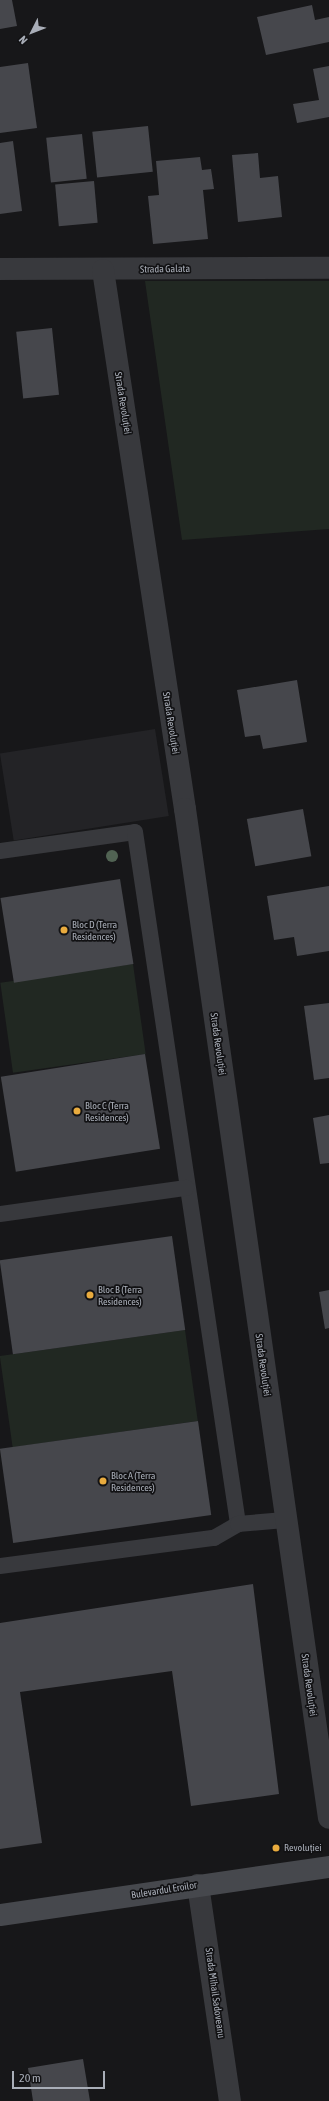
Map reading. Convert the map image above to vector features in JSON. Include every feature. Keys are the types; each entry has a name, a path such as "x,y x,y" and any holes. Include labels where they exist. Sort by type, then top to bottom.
{"main road":[{"name":"Bulevardul Eroilor","path":"0,1915 329,1867"}],"street":[{"name":"Strada Galata","path":"0,269 103,270 329,268"},
{"name":"Strada Revoluției","path":"103,270 185,809 285,1520 329,1818"},
{"name":"Strada Mihail Sadoveanu","path":"198,1885 230,2101"}],"lane":[{"path":"0,851 135,832 186,1188 238,1524"},
{"path":"0,1214 186,1188"},
{"path":"0,1566 214,1538 238,1524 285,1520"}],"shaded area":[{"path":"145,281 329,281 329,529 182,540"},
{"path":"155,729 169,816 14,840 0,754"},
{"path":"133,964 146,1054 13,1073 0,983"},
{"path":"185,1330 198,1421 13,1447 0,1356"}],"building":[{"path":"0,0 12,0 17,26 0,29"},
{"path":"312,5 315,20 329,17 329,42 266,55 257,17"},
{"path":"28,63 37,128 0,133 0,67"},
{"path":"329,66 329,117 297,123 293,104 319,100 313,69"},
{"path":"148,126 153,172 97,178 92,132"},
{"path":"82,134 87,179 51,183 46,138"},
{"path":"13,141 22,211 0,214 0,143"},
{"path":"258,153 260,178 278,176 282,217 238,222 232,155"},
{"path":"200,157 202,170 211,169 214,189 203,190 208,239 153,244 148,196 159,195 156,161"},
{"path":"94,181 98,223 59,226 55,184"},
{"path":"52,328 59,395 23,398 16,332"},
{"path":"297,680 307,742 263,749 260,735 245,737 237,690"},
{"path":"303,809 311,856 255,866 247,819"},
{"name":"Bloc D (Terra Residences)","path":"120,879 133,964 14,983 0,898"},
{"path":"329,886 329,951 297,956 294,937 274,940 267,896"},
{"path":"329,1003 329,1078 314,1080 304,1006"},
{"name":"Bloc C (Terra Residences)","path":"145,1054 160,1149 16,1172 1,1077"},
{"path":"329,1115 329,1163 320,1164 313,1118"},
{"name":"Bloc B (Terra Residences)","path":"172,1236 185,1330 13,1354 0,1260"},
{"path":"329,1290 329,1328 325,1329 319,1292"},
{"name":"Bloc A (Terra Residences)","path":"198,1421 211,1515 13,1543 0,1449"},
{"path":"253,1584 279,1794 191,1806 172,1671 20,1692 42,1843 0,1849 0,1623"},
{"path":"83,2059 90,2101 33,2101 28,2068"}],"place":[{"name":"Bloc D (Terra Residences)","path":"64,930"},
{"name":"Bloc C (Terra Residences)","path":"77,1111"},
{"name":"Bloc B (Terra Residences)","path":"90,1295"},
{"name":"Bloc A (Terra Residences)","path":"103,1481"},
{"name":"Revoluției","path":"276,1848"}]}
